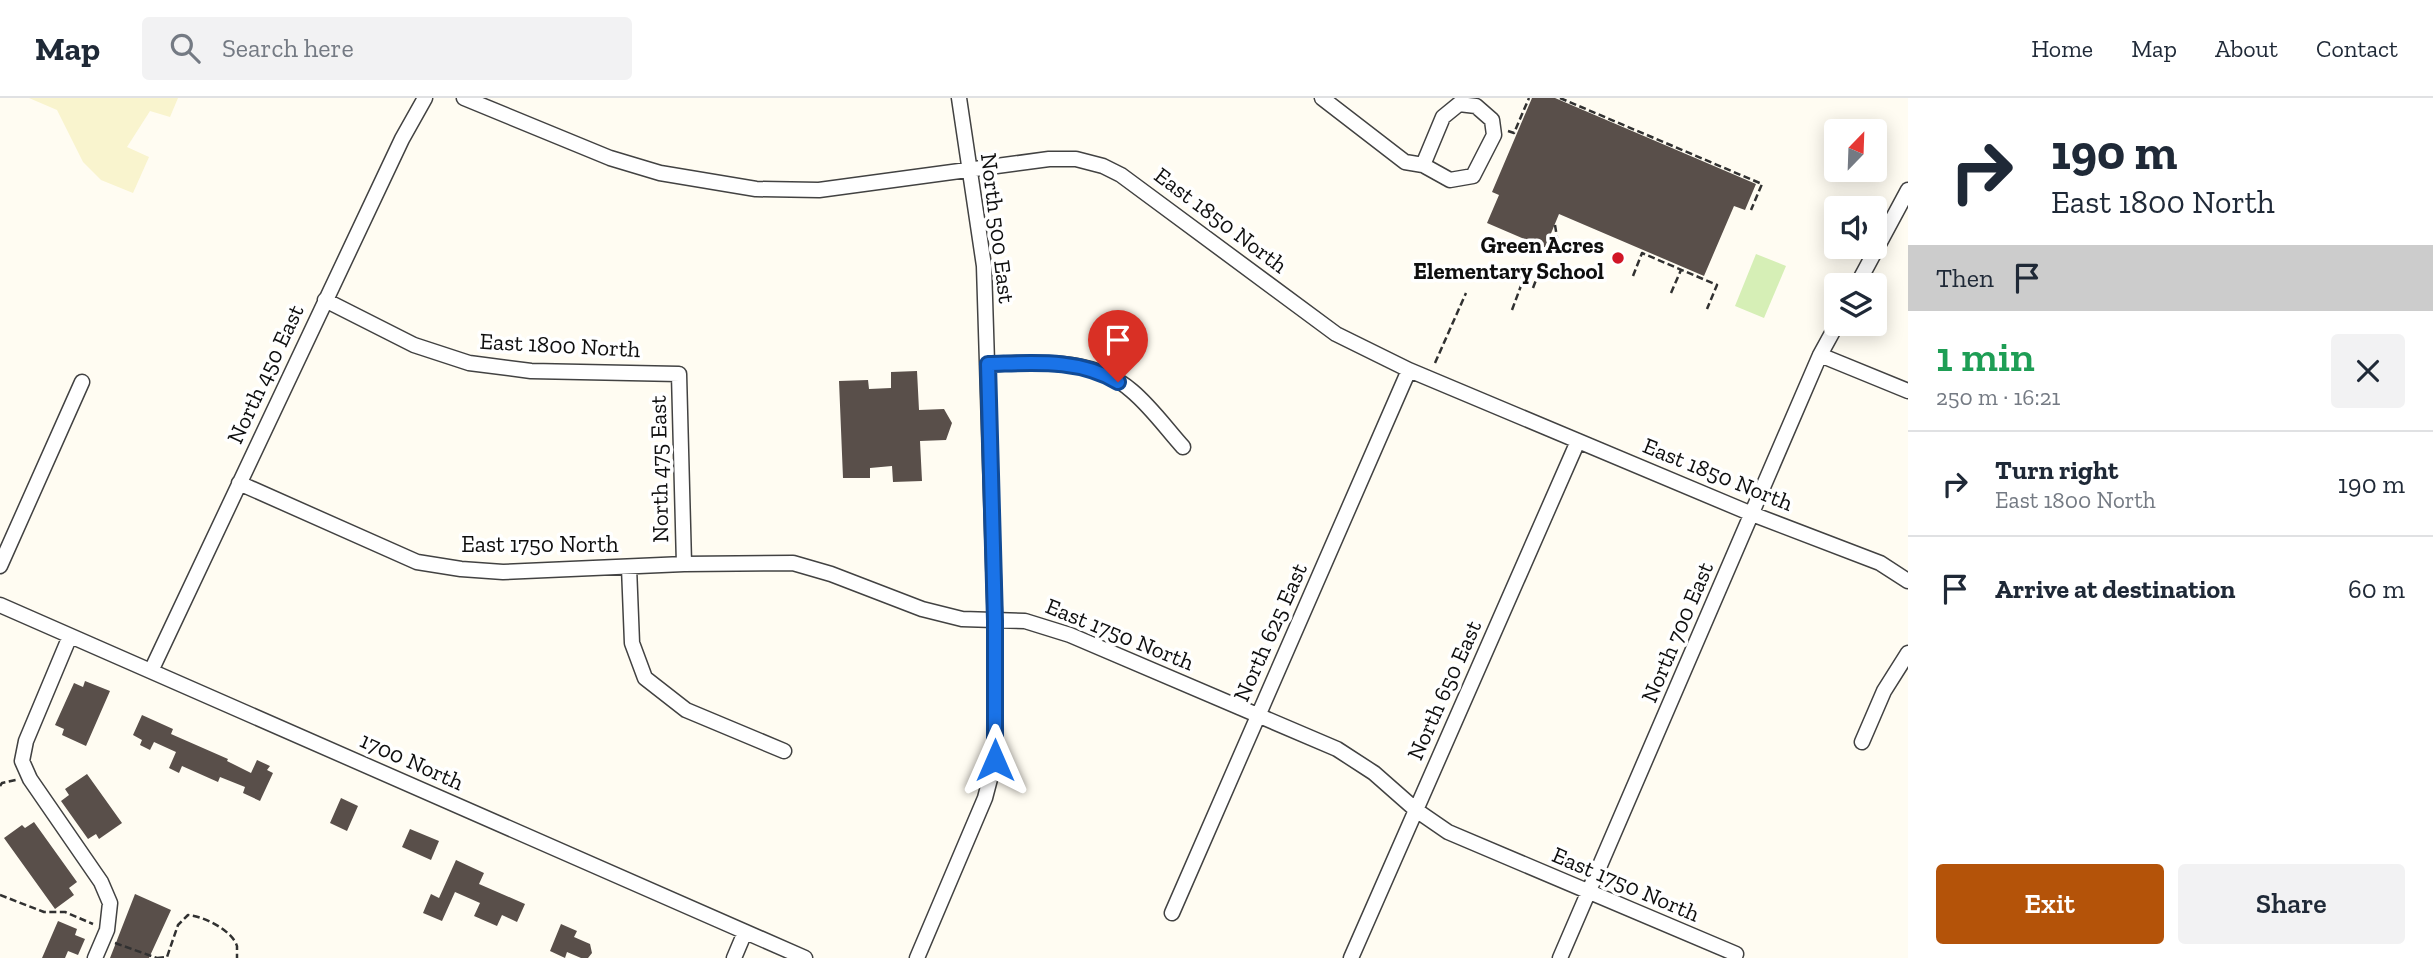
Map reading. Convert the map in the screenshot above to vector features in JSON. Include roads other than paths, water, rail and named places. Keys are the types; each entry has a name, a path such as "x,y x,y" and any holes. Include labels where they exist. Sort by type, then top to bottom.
{"street":[{"name":"North 450 East","path":"150,671 402,139 425,98"},
{"name":"East 1850 North","path":"464,98 610,158 660,173 756,188 819,190 1049,159 1076,159 1103,166 1148,193 1336,334 1409,370 1752,514 1880,562 1908,581"},
{"name":"North 500 East","path":"917,958 985,798 995,760 995,621 984,267 959,98"},
{"path":"1327,100 1405,162 1423,165 1450,180 1473,176 1493,135 1492,120 1476,106 1458,104 1443,117 1423,165"},
{"path":"1863,273 1908,190"},
{"name":"East 1800 North","path":"325,300 414,345 470,363 531,371 679,373"},
{"name":"North 700 East","path":"1560,958 1830,336"},
{"path":"1820,355 1908,391"},
{"path":"988,364 1065,363 1104,373 1132,390 1183,447"},
{"name":"North 625 East","path":"1172,913 1409,370"},
{"name":"North 475 East","path":"679,373 684,564"},
{"path":"0,566 82,382"},
{"name":"North 650 East","path":"1351,958 1578,441"},
{"name":"East 1750 North","path":"239,483 417,562 503,572 684,564 793,563 831,574 922,609 962,619 1025,621 1070,635 1337,749 1374,773 1416,810 1448,832 1736,954"},
{"path":"629,567 632,642 645,678 686,710 784,751"},
{"name":"1700 North","path":"0,605 805,958"},
{"path":"70,636 26,741 22,761 30,779 101,882 110,903 107,930 95,958"},
{"path":"1862,742 1884,691 1908,653"},
{"path":"734,958 746,932"}],"place":[{"name":"Green Acres Elementary School","path":"1618,258"}]}
